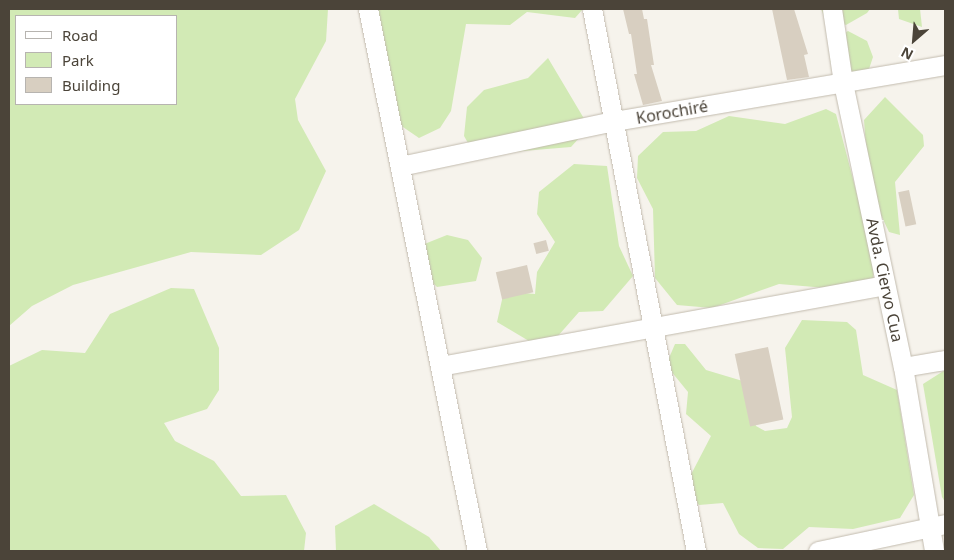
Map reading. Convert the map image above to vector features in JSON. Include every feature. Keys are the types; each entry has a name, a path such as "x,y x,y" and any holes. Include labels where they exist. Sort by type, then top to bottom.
{"street":[{"path":"368,9 477,551"},
{"path":"592,9 696,551"},
{"name":"Avda. Ciervo Cua","path":"832,9 843,83 938,526 934,551"},
{"name":"Korochiré","path":"400,166 614,121 945,65"},
{"path":"440,366 885,285"},
{"path":"903,367 945,360"},
{"path":"818,551 938,526"}],"green space":[{"path":"9,9 328,9 326,41 295,99 298,120 326,171 299,230 261,255 191,252 73,285 32,306 9,326"},
{"path":"379,9 583,9 575,18 527,12 510,25 466,24 451,111 440,128 419,138 400,125 376,31"},
{"path":"821,9 870,9 867,13 846,25 824,16"},
{"path":"898,9 920,9 922,27 899,19"},
{"path":"848,31 867,41 873,57 867,75 856,78 830,62 834,40"},
{"path":"548,58 589,127 571,147 475,155 464,136 467,107 484,90 528,78"},
{"path":"885,97 923,135 924,146 895,182 900,235 889,232 869,190 864,120"},
{"path":"826,109 836,114 875,263 872,285 862,291 779,284 712,308 677,305 655,278 653,209 637,178 638,156 663,132 696,131 729,116 785,124"},
{"path":"574,164 607,166 619,246 633,276 603,311 579,312 550,345 539,347 497,322 504,291 535,294 537,272 555,242 537,214 539,192"},
{"path":"447,235 468,240 482,258 476,281 437,287 421,271 417,247"},
{"path":"171,288 194,289 219,348 219,390 207,409 164,423 175,441 214,461 241,496 286,495 306,533 304,551 9,551 9,366 42,350 85,353 110,314"},
{"path":"802,320 847,322 856,330 863,375 897,390 914,495 900,518 853,529 809,527 783,549 758,548 739,534 723,503 699,505 684,488 711,436 686,414 688,392 666,365 675,344 685,344 706,370 746,382 756,426 765,431 787,428 792,417 785,348"},
{"path":"945,370 945,502 942,497 923,384"},
{"path":"374,504 429,537 441,551 336,551 335,526"}],"building":[{"path":"623,9 642,9 644,19 647,19 654,65 651,65 662,101 643,105 634,74 637,74 631,34 629,34"},
{"path":"772,9 794,9 808,54 804,55 809,77 787,80"},
{"path":"909,190 916,224 906,227 898,192"},
{"path":"546,240 549,251 536,254 533,243"},
{"path":"527,265 533,292 502,299 496,272"},
{"path":"768,347 783,419 750,426 735,354"}]}
